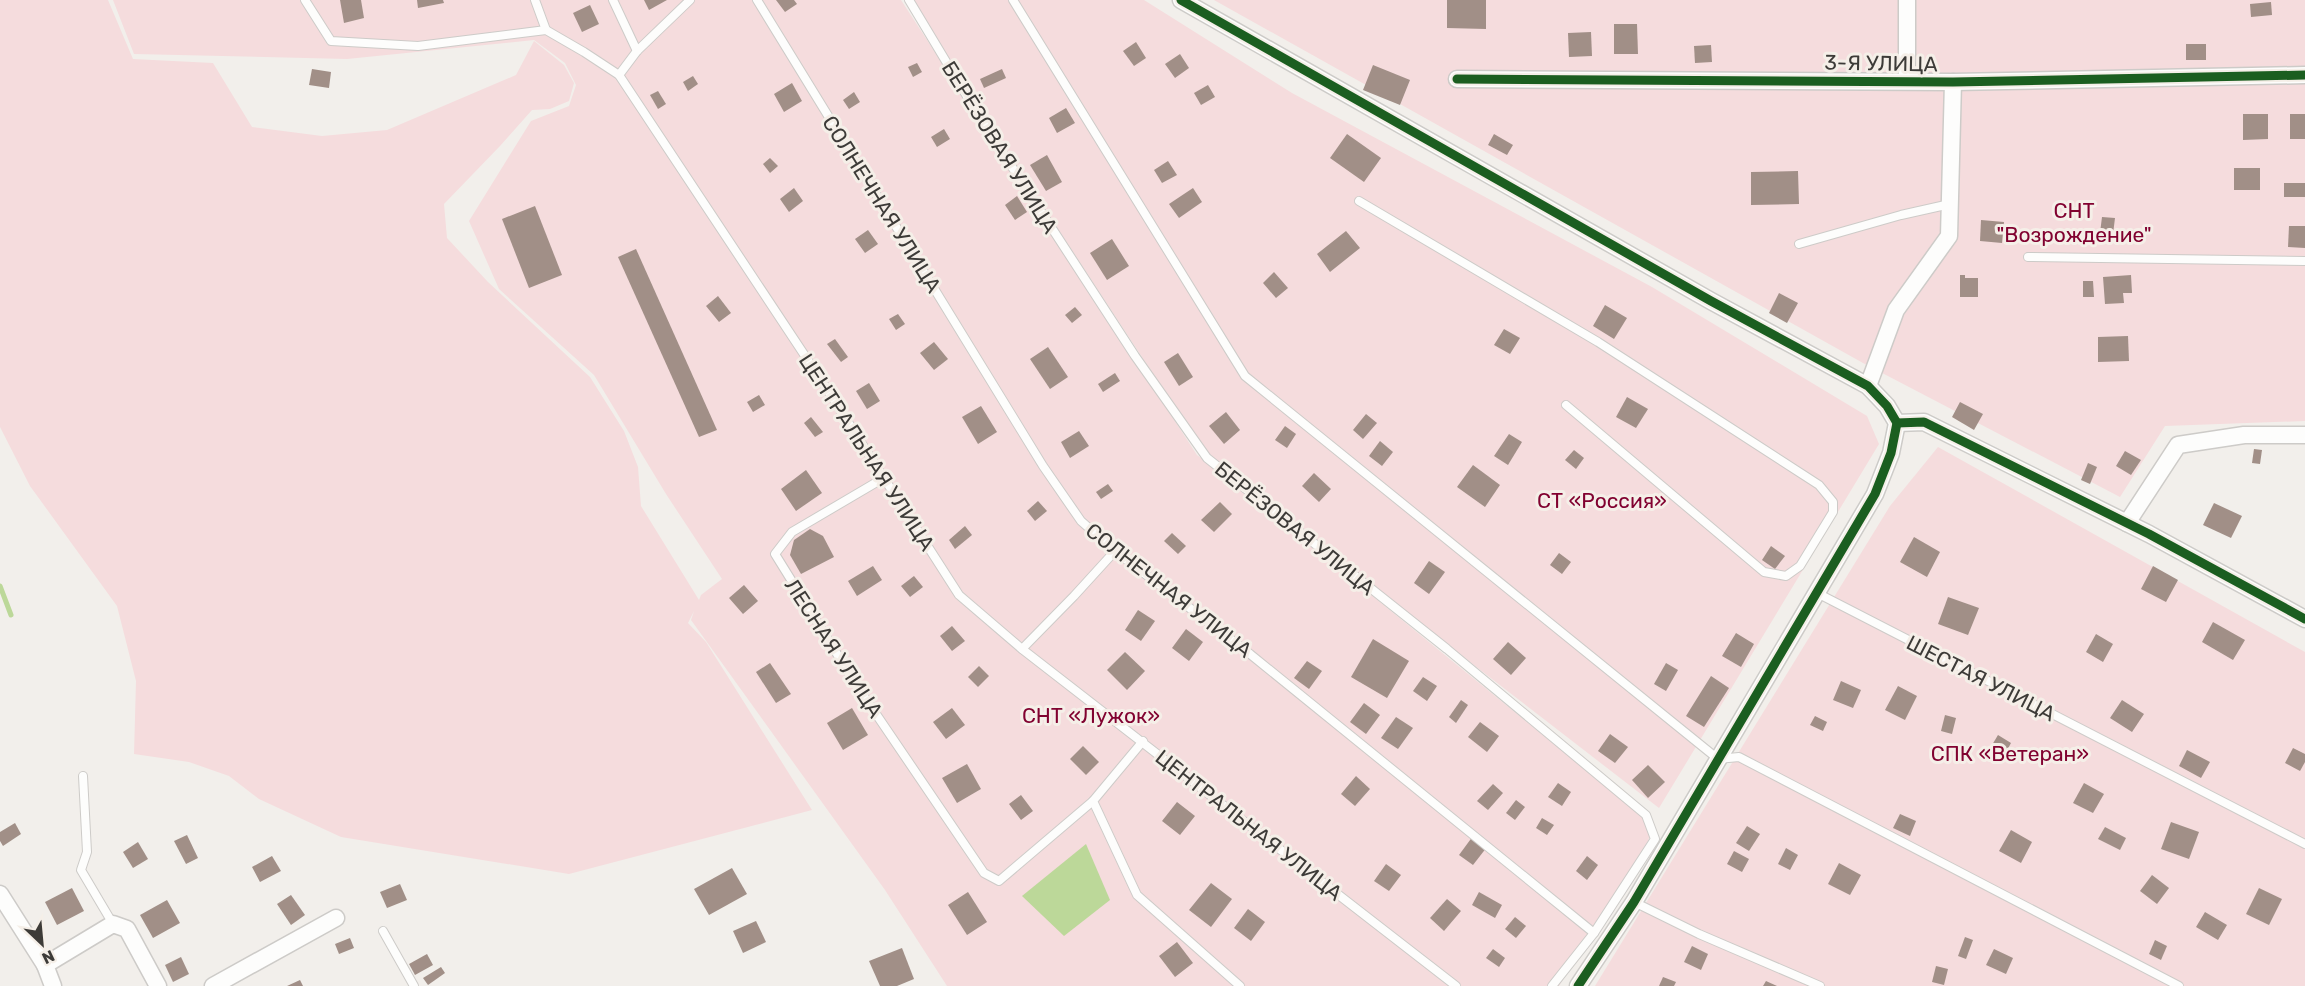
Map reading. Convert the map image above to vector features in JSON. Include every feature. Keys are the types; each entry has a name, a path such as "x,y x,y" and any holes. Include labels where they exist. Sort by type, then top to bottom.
{"street":[{"path":"1181,0 1711,301 1868,386 1887,406 1897,423 1891,453 1875,494 1634,902 1578,986"},
{"path":"1906,81 1907,0"},
{"name":"3-Я УЛИЦА","path":"1457,79 1953,82 2305,75"},
{"path":"1868,386 1896,310 1949,236 1953,82"},
{"path":"1897,423 1924,422 2127,523 2305,619"},
{"path":"2127,523 2178,445 2244,435 2305,435"},
{"path":"0,894 45,965 53,986"},
{"path":"213,986 336,918"},
{"path":"45,965 113,924 127,929 158,986"}],"lane":[{"path":"305,0 331,41 418,46 546,30 535,0"},
{"path":"613,0 638,51"},
{"path":"619,75 638,51 690,0"},
{"name":"СОЛНЕЧНАЯ УЛИЦА","path":"757,0 1043,466 1081,521 1115,551 1250,654 1594,933"},
{"name":"БЕРЁЗОВАЯ УЛИЦА","path":"909,0 977,113 1123,337 1207,458 1447,649 1646,815 1655,839 1594,933 1552,986"},
{"path":"1013,0 1245,376 1718,759 1739,757 2179,986"},
{"name":"ЦЕНТРАЛЬНАЯ УЛИЦА","path":"546,30 619,75 821,380 959,595 1022,648 1456,986"},
{"path":"1359,201 1598,342 1820,485 1833,502 1833,512 1800,566 1786,576 1764,572 1566,405"},
{"path":"1799,244 1901,215 1950,204"},
{"path":"2028,257 2305,261"},
{"name":"ЛЕСНАЯ УЛИЦА","path":"882,478 792,532 775,554 855,683 984,873 999,881 1093,801"},
{"path":"1022,648 1115,551"},
{"name":"ШЕСТАЯ УЛИЦА","path":"1818,593 2305,844"},
{"path":"1143,741 1093,801 1137,896 1240,986"},
{"path":"83,776 87,852 81,870 113,924"},
{"path":"1634,902 1699,934 1820,986"},
{"path":"383,931 414,986"}],"green space":[{"name":"СНТ «Лужок»","path":"0,0 108,0 133,59 213,63 252,127 322,136 387,130 516,75 534,41 564,65 574,83 569,101 550,109 532,110 444,204 447,238 488,282 590,377 624,431 638,467 641,506 699,600 701,595 722,579 666,494 594,375 499,289 469,221 531,121 569,106 576,85 565,63 534,40 347,59 134,54 113,0 901,0 1197,455 1653,825 1648,841 1559,986 947,986 885,890 691,620 694,611 688,623 706,642 812,810 569,874 341,837 259,799 229,776 189,762 134,754 136,681 117,606 30,486 0,427"},
{"name":"СТ «Россия»","path":"911,0 1144,0 1292,93 1652,287 1867,416 1879,444 1659,808 1383,595 1203,450 929,33"},
{"name":"СНТ \"Возрождение\"","path":"1214,0 2305,0 2305,421 2165,426 2120,497 1863,363"},
{"name":"СПК «Ветеран»","path":"1938,447 2305,652 2305,986 1595,986 1890,506"}],"shaded area":[{"path":"1086,844 1110,900 1064,936 1022,896"}],"building":[{"path":"340,0 361,0 364,18 344,23"},
{"path":"417,0 443,0 444,3 418,8"},
{"path":"644,0 667,0 649,10"},
{"path":"776,0 794,0 797,4 785,12"},
{"path":"1447,0 1486,0 1486,29 1447,28"},
{"path":"2271,2 2272,15 2251,17 2250,4"},
{"path":"590,5 599,24 582,32 573,13"},
{"path":"1614,24 1637,24 1638,54 1614,54"},
{"path":"1591,32 1592,56 1569,57 1568,33"},
{"path":"1136,42 1146,58 1134,66 1123,51"},
{"path":"2186,44 2206,44 2206,60 2186,60"},
{"path":"1711,45 1712,62 1695,63 1694,46"},
{"path":"1180,54 1189,68 1175,78 1165,64"},
{"path":"917,63 922,72 913,77 908,67"},
{"path":"1373,65 1410,80 1400,105 1363,90"},
{"path":"312,69 331,72 329,88 309,85"},
{"path":"1002,69 1006,78 984,88 980,79"},
{"path":"693,76 698,84 688,91 683,82"},
{"path":"792,83 802,101 784,112 774,94"},
{"path":"1208,85 1215,97 1201,105 1194,93"},
{"path":"658,91 666,104 658,109 650,95"},
{"path":"854,92 860,102 849,109 843,100"},
{"path":"1066,108 1075,123 1057,133 1049,118"},
{"path":"2243,114 2268,114 2268,139 2243,140"},
{"path":"2290,114 2305,114 2305,139 2290,139"},
{"path":"944,129 950,139 937,147 931,137"},
{"path":"1347,134 1381,158 1364,182 1330,158"},
{"path":"1494,134 1513,145 1507,155 1488,145"},
{"path":"1047,155 1062,182 1046,191 1030,165"},
{"path":"770,158 778,166 770,173 763,164"},
{"path":"1168,161 1177,175 1162,183 1154,170"},
{"path":"2234,168 2260,168 2260,190 2234,190"},
{"path":"1798,171 1799,204 1751,205 1751,172"},
{"path":"2284,183 2305,183 2305,197 2284,197"},
{"path":"794,188 803,201 789,212 780,199"},
{"path":"1193,188 1202,202 1179,218 1169,204"},
{"path":"1017,196 1027,212 1015,220 1005,205"},
{"path":"535,206 562,275 529,288 502,219"},
{"path":"2102,217 2115,218 2113,234 2100,233"},
{"path":"1981,220 2004,222 2002,243 1980,241"},
{"path":"2289,226 2305,226 2305,248 2288,247"},
{"path":"868,230 878,244 865,253 855,239"},
{"path":"1346,231 1360,248 1330,272 1317,254"},
{"path":"1112,239 1129,266 1107,280 1090,253"},
{"path":"636,249 717,430 699,437 618,257"},
{"path":"1274,272 1288,288 1276,298 1263,283"},
{"path":"1960,275 1965,275 1965,278 1978,278 1978,297 1960,297"},
{"path":"2131,275 2132,293 2123,293 2124,303 2105,304 2103,277"},
{"path":"2083,281 2093,281 2094,297 2083,297"},
{"path":"1779,293 1798,303 1787,323 1769,313"},
{"path":"718,296 731,313 719,322 706,306"},
{"path":"1605,305 1627,318 1614,339 1593,326"},
{"path":"1075,307 1082,315 1072,323 1065,315"},
{"path":"898,314 905,324 896,330 889,319"},
{"path":"1504,329 1520,338 1510,354 1494,345"},
{"path":"2128,336 2129,361 2098,362 2098,337"},
{"path":"835,339 848,357 841,362 827,344"},
{"path":"934,342 948,359 934,370 920,353"},
{"path":"1048,347 1068,377 1050,389 1030,359"},
{"path":"1178,353 1193,377 1179,386 1164,362"},
{"path":"1115,373 1120,381 1103,392 1098,384"},
{"path":"869,383 880,401 867,409 856,391"},
{"path":"759,395 765,405 753,412 747,402"},
{"path":"1627,397 1648,409 1636,428 1616,417"},
{"path":"1960,402 1983,414 1974,430 1952,417"},
{"path":"981,406 997,432 978,444 962,417"},
{"path":"1226,412 1240,430 1224,444 1209,426"},
{"path":"1366,414 1377,423 1363,439 1353,430"},
{"path":"811,417 823,432 815,437 804,423"},
{"path":"1285,426 1296,434 1287,448 1275,440"},
{"path":"1079,431 1089,446 1070,458 1061,442"},
{"path":"1509,434 1522,442 1508,465 1494,456"},
{"path":"1380,441 1393,452 1382,466 1369,456"},
{"path":"2254,449 2262,450 2260,464 2252,463"},
{"path":"1574,450 1584,458 1576,469 1565,460"},
{"path":"2125,451 2141,460 2131,475 2116,466"},
{"path":"2088,463 2097,467 2090,484 2081,480"},
{"path":"1473,465 1500,485 1485,507 1457,487"},
{"path":"806,470 822,493 796,511 781,489"},
{"path":"1314,473 1331,489 1319,502 1302,486"},
{"path":"1108,484 1113,491 1101,499 1096,492"},
{"path":"1038,501 1047,511 1035,521 1027,511"},
{"path":"1220,502 1232,514 1214,532 1201,520"},
{"path":"2214,503 2242,516 2231,538 2203,525"},
{"path":"965,526 972,535 955,549 949,540"},
{"path":"810,529 823,536 834,557 801,574 790,555 794,540"},
{"path":"1172,533 1186,546 1178,554 1164,541"},
{"path":"1914,537 1940,552 1927,577 1900,562"},
{"path":"1771,546 1785,556 1775,569 1762,560"},
{"path":"1559,553 1571,562 1562,574 1550,565"},
{"path":"1429,561 1445,572 1429,594 1414,583"},
{"path":"873,566 882,580 857,596 848,581"},
{"path":"2153,566 2178,580 2166,602 2141,589"},
{"path":"914,576 923,587 910,597 901,586"},
{"path":"744,585 758,601 743,614 729,598"},
{"path":"1948,597 1979,608 1968,635 1938,624"},
{"path":"1138,610 1155,621 1141,641 1125,630"},
{"path":"2213,622 2245,640 2233,660 2202,642"},
{"path":"952,626 965,641 952,651 940,636"},
{"path":"1186,629 1203,642 1189,661 1172,648"},
{"path":"1736,633 1754,644 1741,667 1722,656"},
{"path":"2096,634 2113,644 2103,662 2086,652"},
{"path":"1373,639 1409,661 1387,698 1351,677"},
{"path":"1508,642 1526,658 1511,675 1493,659"},
{"path":"1125,652 1145,671 1127,690 1107,670"},
{"path":"1307,661 1322,671 1309,689 1294,678"},
{"path":"770,663 791,694 776,703 756,672"},
{"path":"1666,663 1678,670 1666,691 1654,684"},
{"path":"979,666 989,676 978,687 968,677"},
{"path":"1711,676 1729,688 1704,727 1686,716"},
{"path":"1423,677 1437,686 1427,701 1413,691"},
{"path":"1841,681 1861,690 1853,708 1833,700"},
{"path":"1898,686 1917,696 1905,720 1885,710"},
{"path":"1461,700 1468,705 1456,723 1449,717"},
{"path":"2122,700 2144,714 2132,732 2110,718"},
{"path":"1364,703 1380,715 1366,734 1350,722"},
{"path":"852,708 868,735 843,750 827,723"},
{"path":"952,708 965,725 946,739 933,722"},
{"path":"1945,715 1956,718 1952,734 1941,731"},
{"path":"1815,716 1827,722 1823,731 1810,725"},
{"path":"1396,717 1413,728 1398,749 1381,738"},
{"path":"1480,722 1499,736 1487,752 1468,737"},
{"path":"1610,734 1628,747 1615,763 1598,751"},
{"path":"1998,735 2011,743 2003,758 1989,750"},
{"path":"1083,746 1099,762 1086,775 1070,759"},
{"path":"2293,748 2305,754 2305,762 2300,771 2285,763"},
{"path":"2187,750 2210,762 2201,778 2179,766"},
{"path":"967,764 981,789 957,803 942,778"},
{"path":"1648,765 1665,782 1648,798 1632,780"},
{"path":"1356,776 1370,789 1355,806 1341,794"},
{"path":"1558,783 1571,792 1562,806 1548,797"},
{"path":"2084,783 2104,794 2093,813 2073,803"},
{"path":"1493,784 1503,793 1488,810 1477,801"},
{"path":"1021,795 1033,811 1021,820 1009,804"},
{"path":"1516,800 1525,807 1515,820 1506,813"},
{"path":"1177,802 1195,816 1180,835 1162,821"},
{"path":"1900,814 1916,821 1910,836 1893,828"},
{"path":"1542,818 1554,825 1547,835 1536,828"},
{"path":"2171,822 2199,832 2189,859 2161,849"},
{"path":"15,823 21,834 3,846 0,841 0,832"},
{"path":"1747,826 1760,834 1749,851 1736,843"},
{"path":"2105,827 2126,838 2120,850 2098,839"},
{"path":"2011,830 2032,842 2021,863 1999,851"},
{"path":"187,835 198,858 186,864 174,841"},
{"path":"1473,836 1487,847 1473,865 1459,855"},
{"path":"138,842 148,859 133,868 123,852"},
{"path":"1786,848 1798,855 1790,870 1778,864"},
{"path":"1734,851 1749,859 1742,872 1727,864"},
{"path":"272,856 281,871 260,882 252,867"},
{"path":"1587,856 1598,865 1587,880 1576,871"},
{"path":"1839,863 1861,875 1850,895 1828,884"},
{"path":"1386,864 1401,875 1389,891 1374,881"},
{"path":"732,868 747,894 709,915 694,889"},
{"path":"2152,875 2169,888 2157,904 2140,891"},
{"path":"1211,883 1232,899 1211,927 1189,910"},
{"path":"400,884 407,900 387,908 380,892"},
{"path":"72,888 84,911 57,925 45,902"},
{"path":"2259,888 2282,899 2269,925 2246,914"},
{"path":"968,892 987,922 967,935 948,905"},
{"path":"1479,892 1502,905 1495,918 1472,905"},
{"path":"291,895 305,915 291,925 277,904"},
{"path":"1447,899 1461,911 1444,931 1430,918"},
{"path":"167,900 180,923 153,938 140,915"},
{"path":"1248,909 1265,922 1251,941 1234,928"},
{"path":"2205,912 2227,925 2218,940 2196,927"},
{"path":"1515,917 1526,926 1516,938 1505,929"},
{"path":"756,921 766,942 743,953 733,931"},
{"path":"1965,937 1973,940 1966,959 1958,956"},
{"path":"350,938 354,948 339,954 335,944"},
{"path":"2155,940 2167,946 2161,960 2149,954"},
{"path":"1177,942 1193,963 1175,977 1159,956"},
{"path":"1692,946 1708,954 1701,970 1684,962"},
{"path":"902,948 914,979 897,986 880,986 869,961"},
{"path":"1493,949 1505,958 1499,967 1486,958"},
{"path":"1994,949 2013,958 2006,974 1986,965"},
{"path":"427,954 433,965 415,975 409,964"},
{"path":"181,957 189,974 173,982 165,965"},
{"path":"1936,966 1948,969 1944,985 1932,982"},
{"path":"441,967 445,973 428,985 423,978"},
{"path":"1663,977 1676,982 1674,986 1659,986"},
{"path":"300,980 303,986 287,986"},
{"path":"1766,981 1777,986 1763,986"}],"waterway":[{"path":"0,586 11,615"}],"cycle path":[{"path":"1181,0 1711,301 1868,386 1887,406 1897,423 1891,453 1875,494 1634,902 1578,986"},
{"path":"1457,79 1953,82 2305,75"},
{"path":"1897,423 1924,422 2149,534 2305,619"}]}
